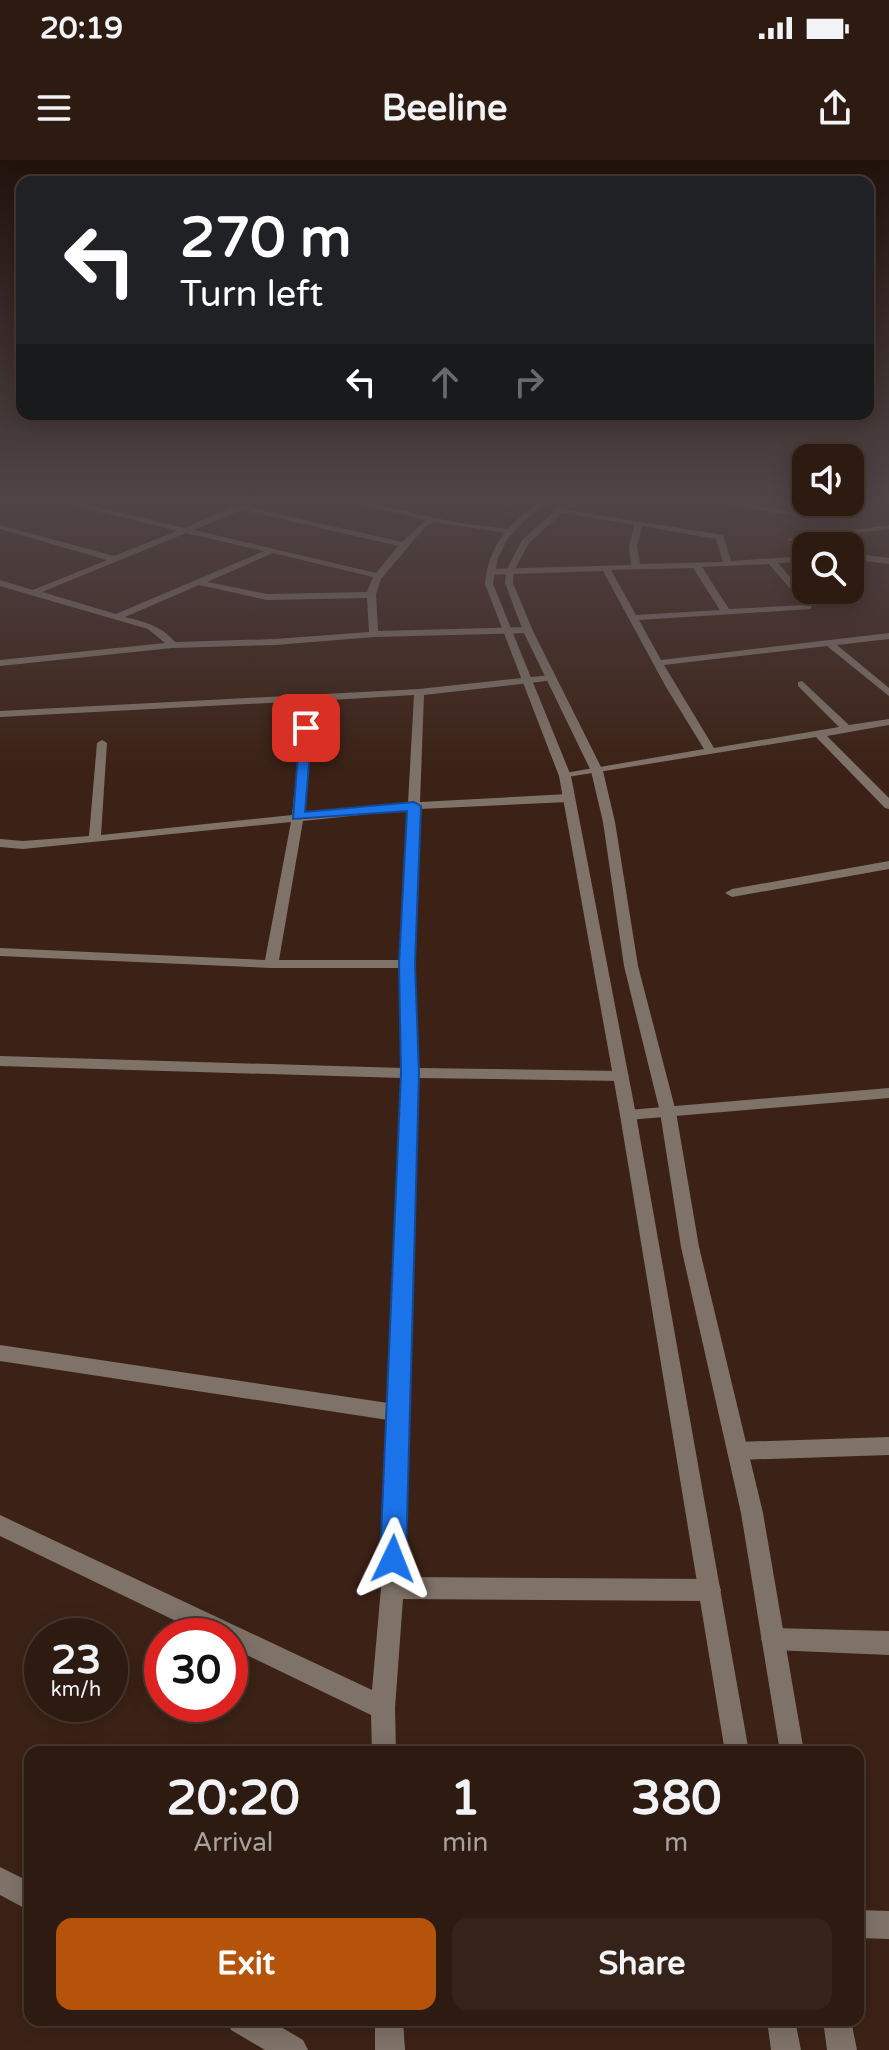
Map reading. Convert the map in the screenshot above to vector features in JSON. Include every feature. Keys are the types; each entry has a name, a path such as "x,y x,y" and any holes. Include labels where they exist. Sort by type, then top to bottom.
{"street":[{"path":"36,592 151,627 172,645"},
{"path":"119,616 177,592"},
{"path":"244,592 267,597 370,595 374,634"},
{"path":"493,592 565,776 628,1115 736,1746"},
{"path":"513,592 597,771 609,822 631,966 668,1112 690,1247 752,1513 791,1746"},
{"path":"618,592 711,751"},
{"path":"714,592 727,613"},
{"path":"632,618 808,607 809,604 799,592"},
{"path":"0,663 172,645 275,642 374,634 528,630"},
{"path":"658,663 889,636"},
{"path":"829,643 889,693"},
{"path":"0,714 419,692 551,678"},
{"path":"802,684 847,729"},
{"path":"384,1746 410,1073 407,964 419,692"},
{"path":"271,964 298,817 309,698"},
{"path":"565,776 889,722"},
{"path":"818,733 889,805"},
{"path":"95,839 102,743"},
{"path":"0,843 23,845 95,839 414,806 568,798"},
{"path":"732,893 889,865"},
{"path":"0,952 271,964 407,964"},
{"path":"0,1061 621,1076"},
{"path":"628,1115 889,1093"},
{"path":"0,1353 398,1413"},
{"path":"737,1451 889,1446"},
{"path":"0,1525 383,1708"},
{"path":"392,1588 710,1590"},
{"path":"773,1639 889,1643"},
{"path":"0,1880 24,1894"},
{"path":"864,1924 889,1925"},
{"path":"251,2026 293,2050"},
{"path":"389,2026 390,2050"},
{"path":"782,2026 786,2050"},
{"path":"838,2026 842,2050"}],"route":[{"path":"306,728 298,817 414,806 407,964 410,1073 393,1559"}]}
